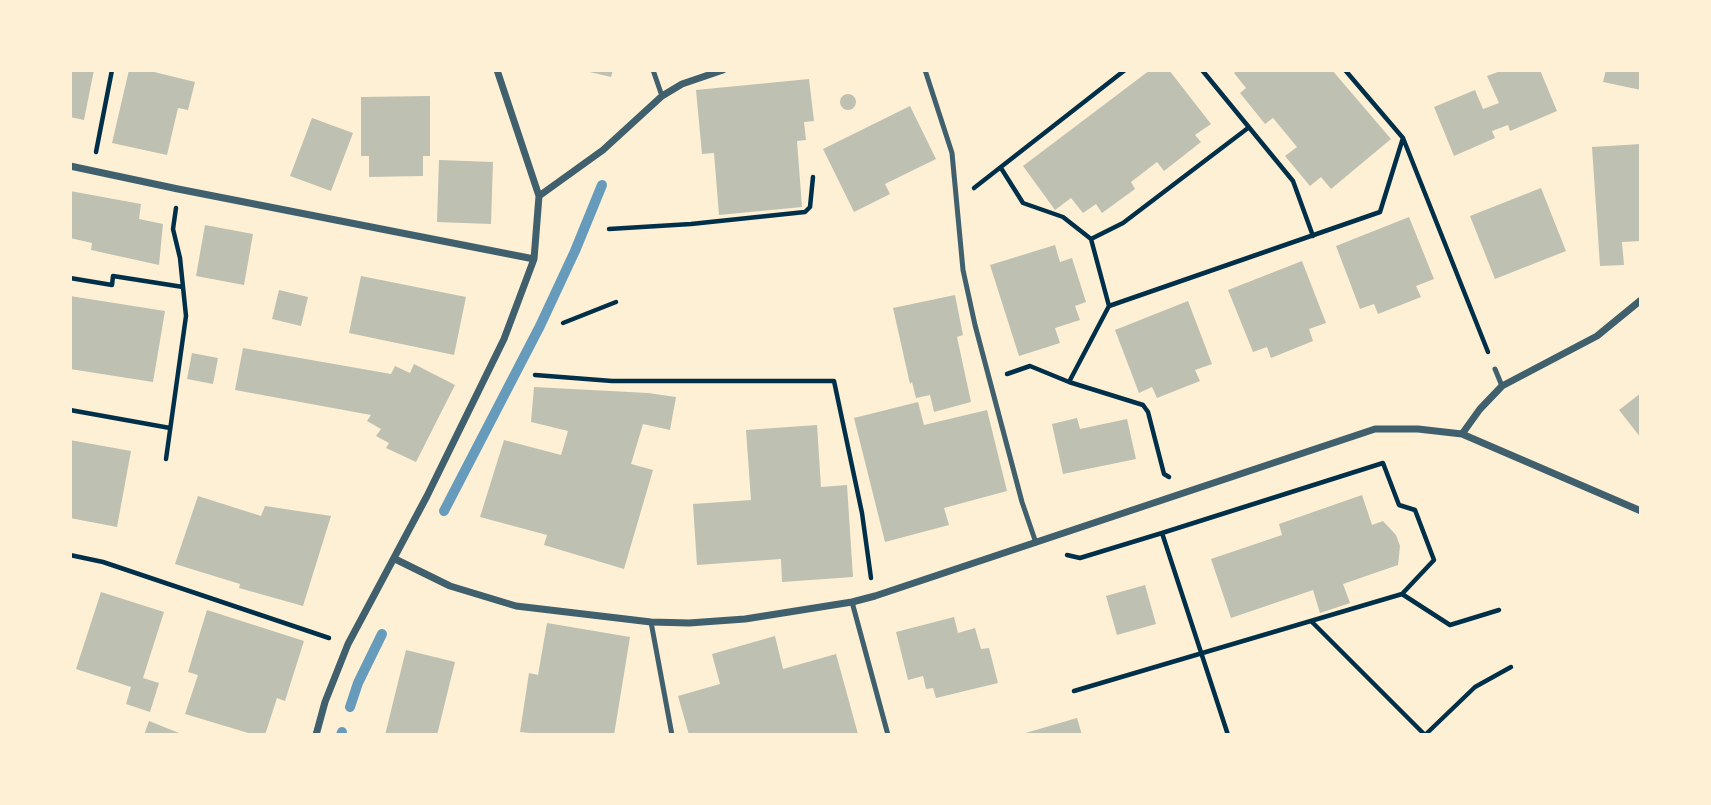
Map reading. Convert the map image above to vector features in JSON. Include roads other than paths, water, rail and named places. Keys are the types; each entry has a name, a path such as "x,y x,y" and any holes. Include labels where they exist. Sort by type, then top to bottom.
{"street":[{"path":"316,735 325,702 348,645 395,559 504,339 534,260 539,196 497,70"},
{"path":"539,196 603,150 662,96 682,84 723,70"},
{"path":"70,166 534,260"},
{"path":"1462,434 1480,409 1502,386 1597,336 1641,300"},
{"path":"395,559 450,586 516,606 651,622 689,623 745,619 852,602 1375,429 1418,429 1462,434 1641,511"}],"lane":[{"path":"653,70 662,96"},
{"path":"925,70 952,153 962,270 1022,502 1036,543"},
{"path":"1495,369 1502,386"},
{"path":"852,602 888,735"},
{"path":"651,622 672,735"}],"waterway":[{"path":"444,511 540,326 602,185"},
{"path":"350,707 358,683 382,634"}]}
